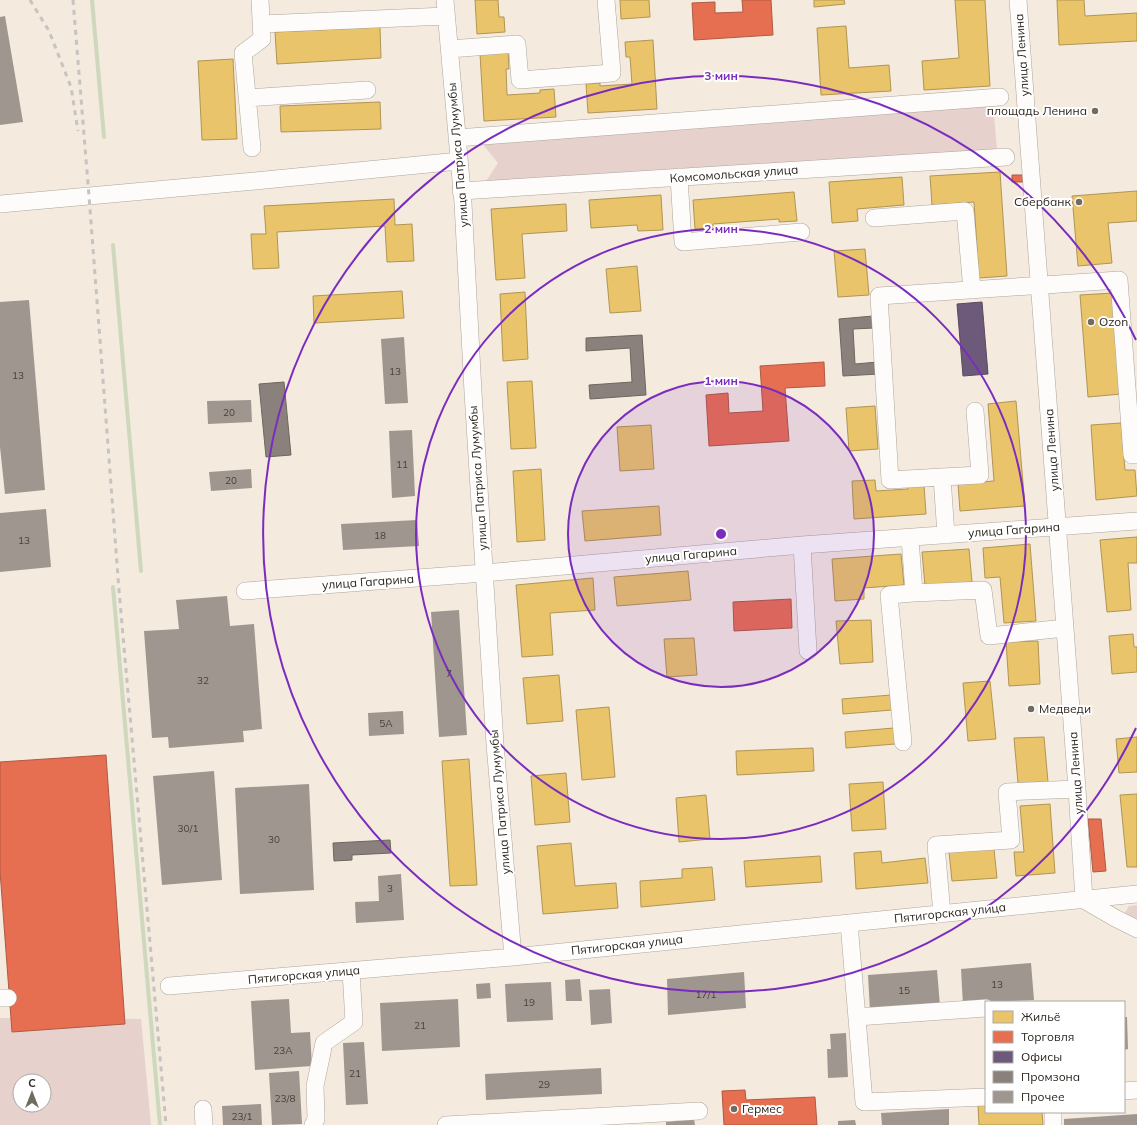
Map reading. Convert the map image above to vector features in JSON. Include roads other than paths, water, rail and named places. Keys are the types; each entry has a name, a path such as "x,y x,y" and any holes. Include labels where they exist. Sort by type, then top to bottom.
{"street":[{"path":"252,148 243,53 262,39 260,0"},
{"path":"449,49 517,44 520,80 612,73 606,0"},
{"name":"улица Ленина","path":"1018,0 1058,527 1084,900"},
{"path":"261,24 446,8"},
{"name":"улица Патриса Лумумбы","path":"446,8 461,191 495,744 513,957"},
{"path":"247,98 367,90"},
{"path":"457,138 1000,97"},
{"name":"Комсомольская улица","path":"461,191 1006,157"},
{"path":"0,204 459,161"},
{"path":"679,177 683,242 801,232"},
{"path":"874,218 965,212 972,290"},
{"path":"975,411 980,475 890,480 879,296 1119,280 1132,455 1137,455"},
{"path":"942,477 946,535"},
{"name":"улица Гагарина","path":"245,591 484,573 802,546 1137,521"},
{"path":"910,538 914,593"},
{"path":"802,546 808,651"},
{"path":"903,742 889,595 983,590 988,636 1065,628"},
{"path":"942,914 936,845 1011,840 1007,792 1077,789"},
{"name":"Пятигорская улица","path":"169,986 513,957 1137,894"},
{"path":"1084,900 1137,929"},
{"path":"849,923 864,1102 985,1097"},
{"path":"313,1125 316,1118 315,1086 324,1043 354,1022 351,971"},
{"path":"857,1017 985,1008"},
{"path":"1125,1091 1137,1090"},
{"path":"446,1125 699,1111"},
{"path":"1053,1113 1053,1125"}],"waterway":[{"path":"92,0 104,137"},
{"path":"113,245 141,571"},
{"path":"113,587 160,1125"}],"railway":[{"path":"30,0 49,31 71,87 78,131"},
{"path":"73,0 119,590 166,1125"}],"place":[{"name":"площадь Ленина","path":"1095,111"},
{"name":"Сбербанк","path":"1079,202"},
{"name":"Ozon","path":"1091,322"},
{"name":"Медведи","path":"1031,709"},
{"name":"Гермес","path":"734,1109"}]}
